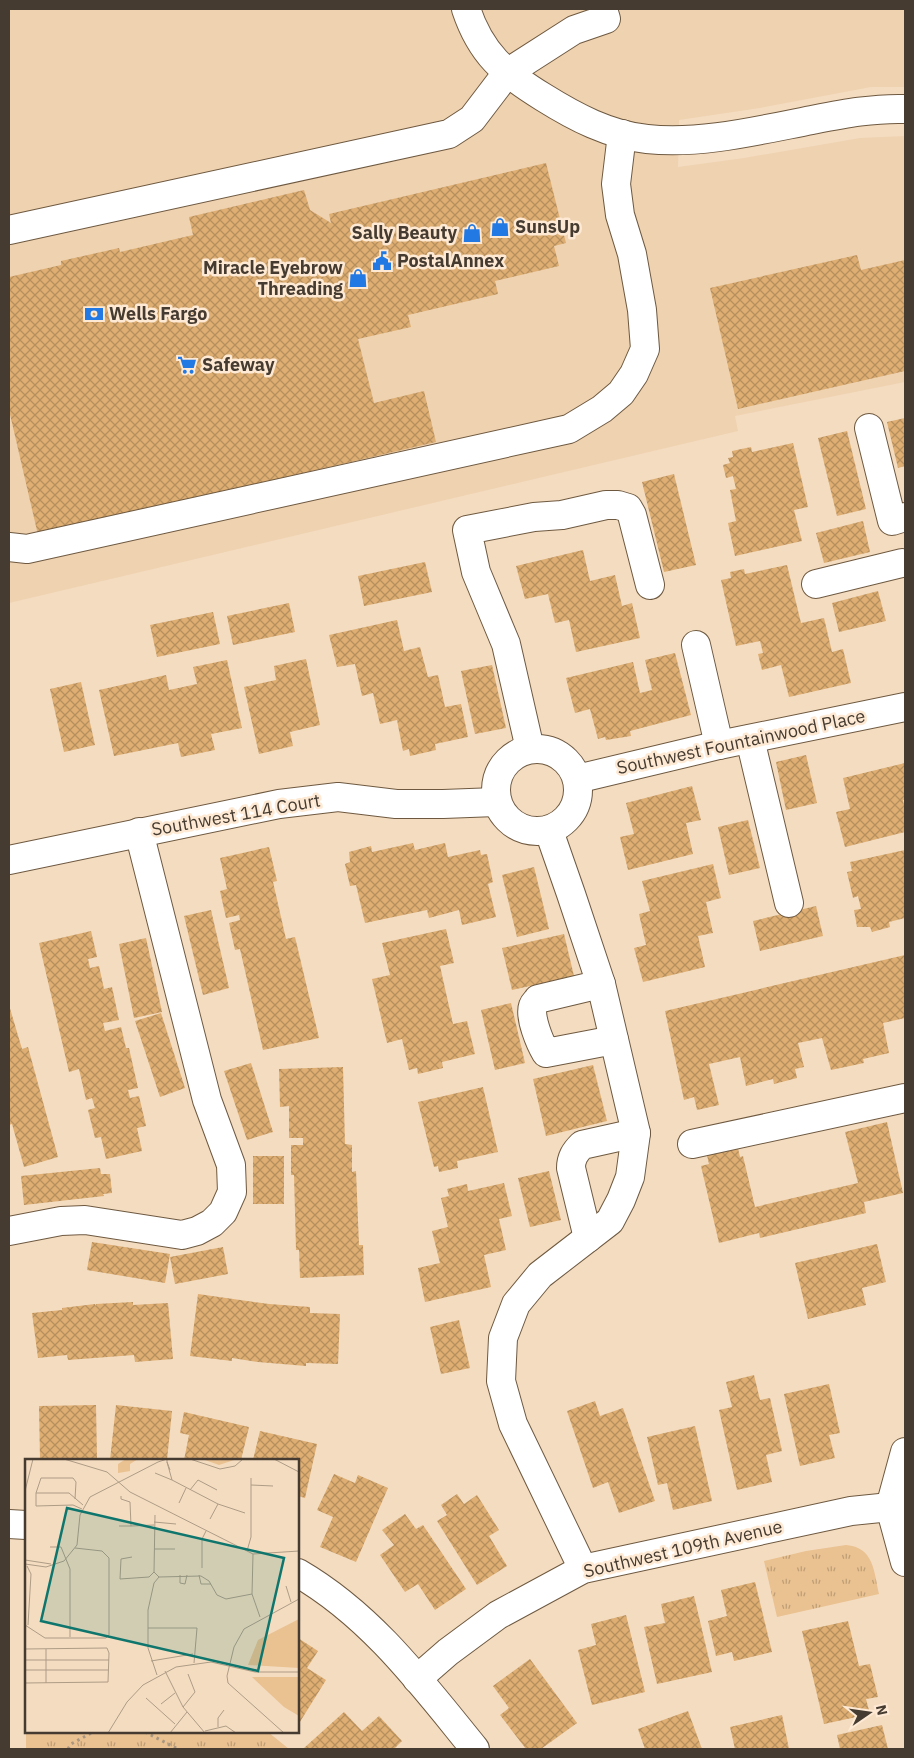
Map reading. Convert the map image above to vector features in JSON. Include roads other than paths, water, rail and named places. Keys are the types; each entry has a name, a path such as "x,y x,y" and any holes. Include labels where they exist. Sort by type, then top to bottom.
{"street":[{"path":"466,9 472,26 483,46 506,73 573,115 596,126 622,134 665,140 717,138 858,112 888,108 905,109"},
{"path":"9,230 449,134 472,119 506,73 588,16"},
{"path":"9,546 27,549 569,428 602,409 621,393 634,374 645,349 644,322 639,292 632,254 620,215 616,184 622,134"},
{"path":"816,584 904,570 898,519 869,428"},
{"path":"530,749 506,644 476,572 467,530 534,517 562,516 606,505 618,505 628,508 632,515 650,585"},
{"path":"696,645 719,745"},
{"name":"Southwest Fountainwood Place","path":"577,779 719,745 905,706"},
{"path":"750,739 789,903"},
{"path":"542,748 557,754 570,764 577,779 579,795 574,811 563,823 548,831 532,832 517,827 504,816 496,802 495,785 500,770 511,757 525,750 542,748"},
{"name":"Southwest 114 Court","path":"9,860 279,804 338,797 396,804 496,802"},
{"path":"548,831 581,921 600,984 636,1133 630,1177 610,1221 540,1275 516,1304 503,1338 501,1381 513,1424 583,1569"},
{"path":"12,1224 85,1220 182,1235 197,1231 212,1223 223,1212 232,1192 231,1165 207,1100 139,832"},
{"path":"600,984 538,999 533,1006 539,1043 546,1053 614,1040"},
{"path":"692,1144 905,1098"},
{"path":"588,1238 571,1168 571,1160 582,1145 636,1133"},
{"path":"905,1459 890,1508 905,1562"},
{"name":"Southwest 109th Avenue","path":"417,1679 448,1652 498,1615 583,1569 851,1511 890,1508"},
{"path":"9,1524 25,1525"},
{"path":"299,1574 322,1587 354,1612 392,1648 475,1749"}],"place":[{"name":"SunsUp","path":"500,227"},
{"name":"Sally Beauty","path":"472,233"},
{"name":"PostalAnnex","path":"382,261"},
{"name":"Miracle Eyebrow Threading","path":"358,278"},
{"name":"Wells Fargo","path":"94,314"},
{"name":"Safeway","path":"187,365"}]}
